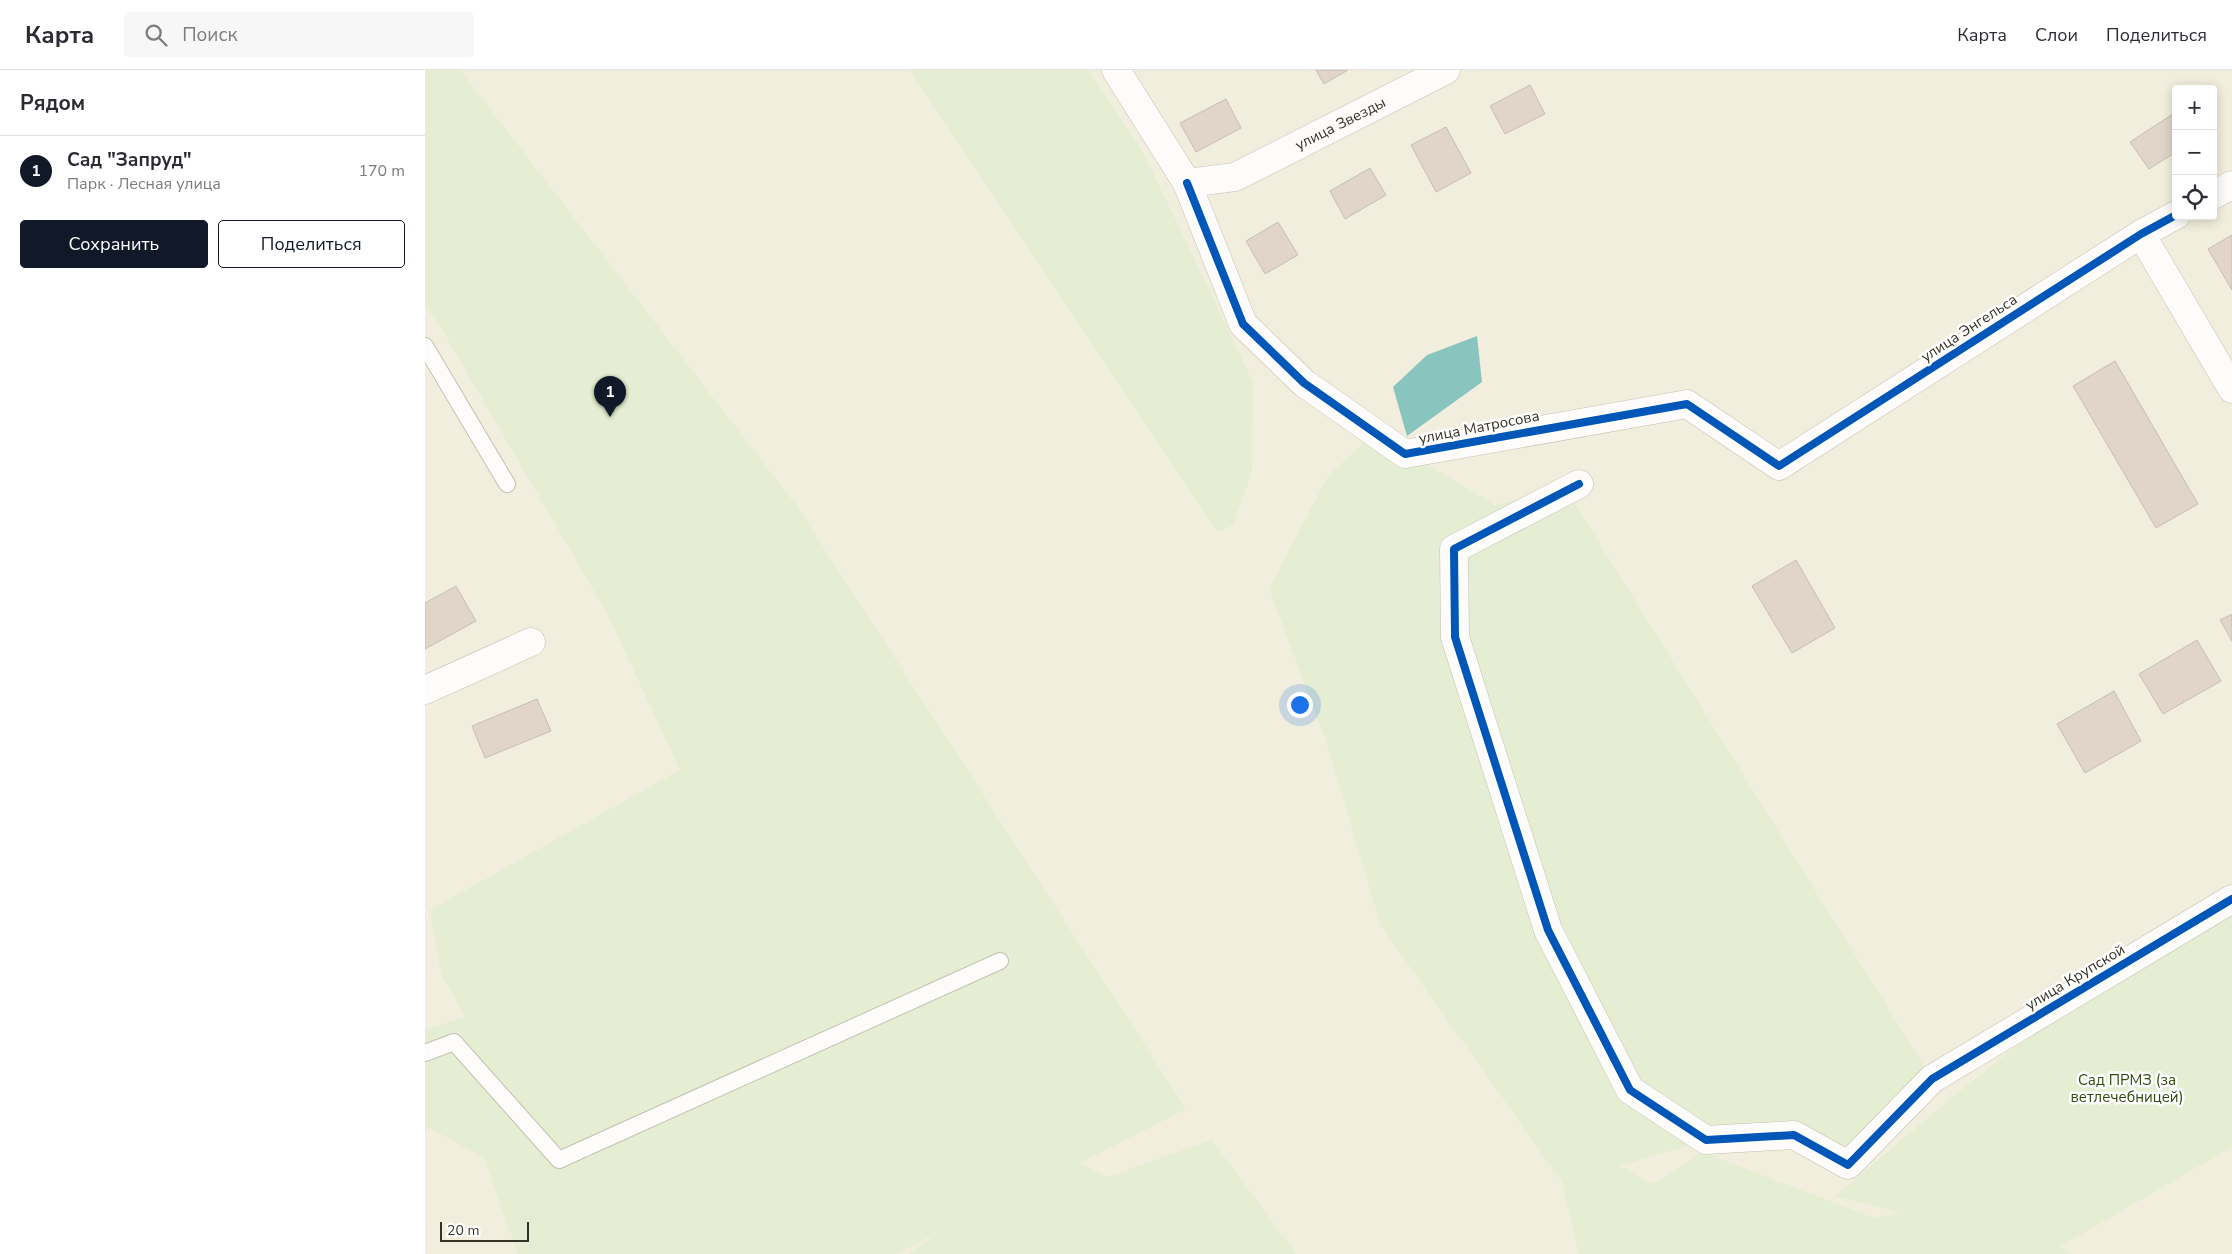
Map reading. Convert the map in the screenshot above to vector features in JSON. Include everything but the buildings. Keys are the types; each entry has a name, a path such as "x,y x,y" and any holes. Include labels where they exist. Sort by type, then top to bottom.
{"street":[{"name":"улица Матросова","path":"1116,70 1187,183 1243,324 1304,383 1405,454 1687,404 1779,466"},
{"name":"улица Звезды","path":"1187,183 1235,177 1446,70"},
{"path":"2217,193 2232,186"},
{"name":"улица Энгельса","path":"1779,466 2141,234 2172,217"},
{"path":"2141,234 2232,389"},
{"name":"улица Крупской","path":"1579,484 1454,549 1455,637 1548,930 1630,1090 1706,1140 1794,1135 1847,1165 1932,1079 2232,899"},
{"path":"425,690 531,642"}],"lane":[{"path":"425,346 507,484"},
{"path":"425,1053 454,1042 559,1160 1000,961"}],"green space":[{"path":"425,70 460,70 796,505 1186,1109 1080,1163 1107,1177 1212,1140 1296,1254 908,1254 941,1231 896,1254 518,1254 484,1158 430,1128 425,1132 425,1030 465,1017 441,973 430,910 680,770 607,613 441,328 425,306"},
{"path":"910,70 1089,70 1145,156 1253,382 1252,472 1233,525 1217,532"},
{"name":"Сад ПРМЗ (за ветлечебницей)","path":"1374,433 1495,505 1579,484 1572,499 1932,1079 1848,1165 1794,1135 1706,1140 1620,1166 1653,1184 1702,1152 1874,1218 1901,1213 1835,1196 1954,1096 2105,975 2232,899 2232,1147 2059,1247 2071,1254 1579,1254 1562,1182 1381,926 1326,741 1269,589 1328,476"}],"water":[{"path":"1477,336 1482,382 1407,436 1393,387 1427,355"}],"cycle path":[{"path":"1187,183 1243,324 1304,383 1405,454 1687,404 1779,466 2141,234 2172,217"},
{"path":"1579,484 1454,549 1455,637 1548,930 1630,1090 1706,1140 1794,1135 1848,1165 1932,1079 2232,899"}],"place":[{"name":"Сад \"Запруд\"","path":"610,417"}]}
